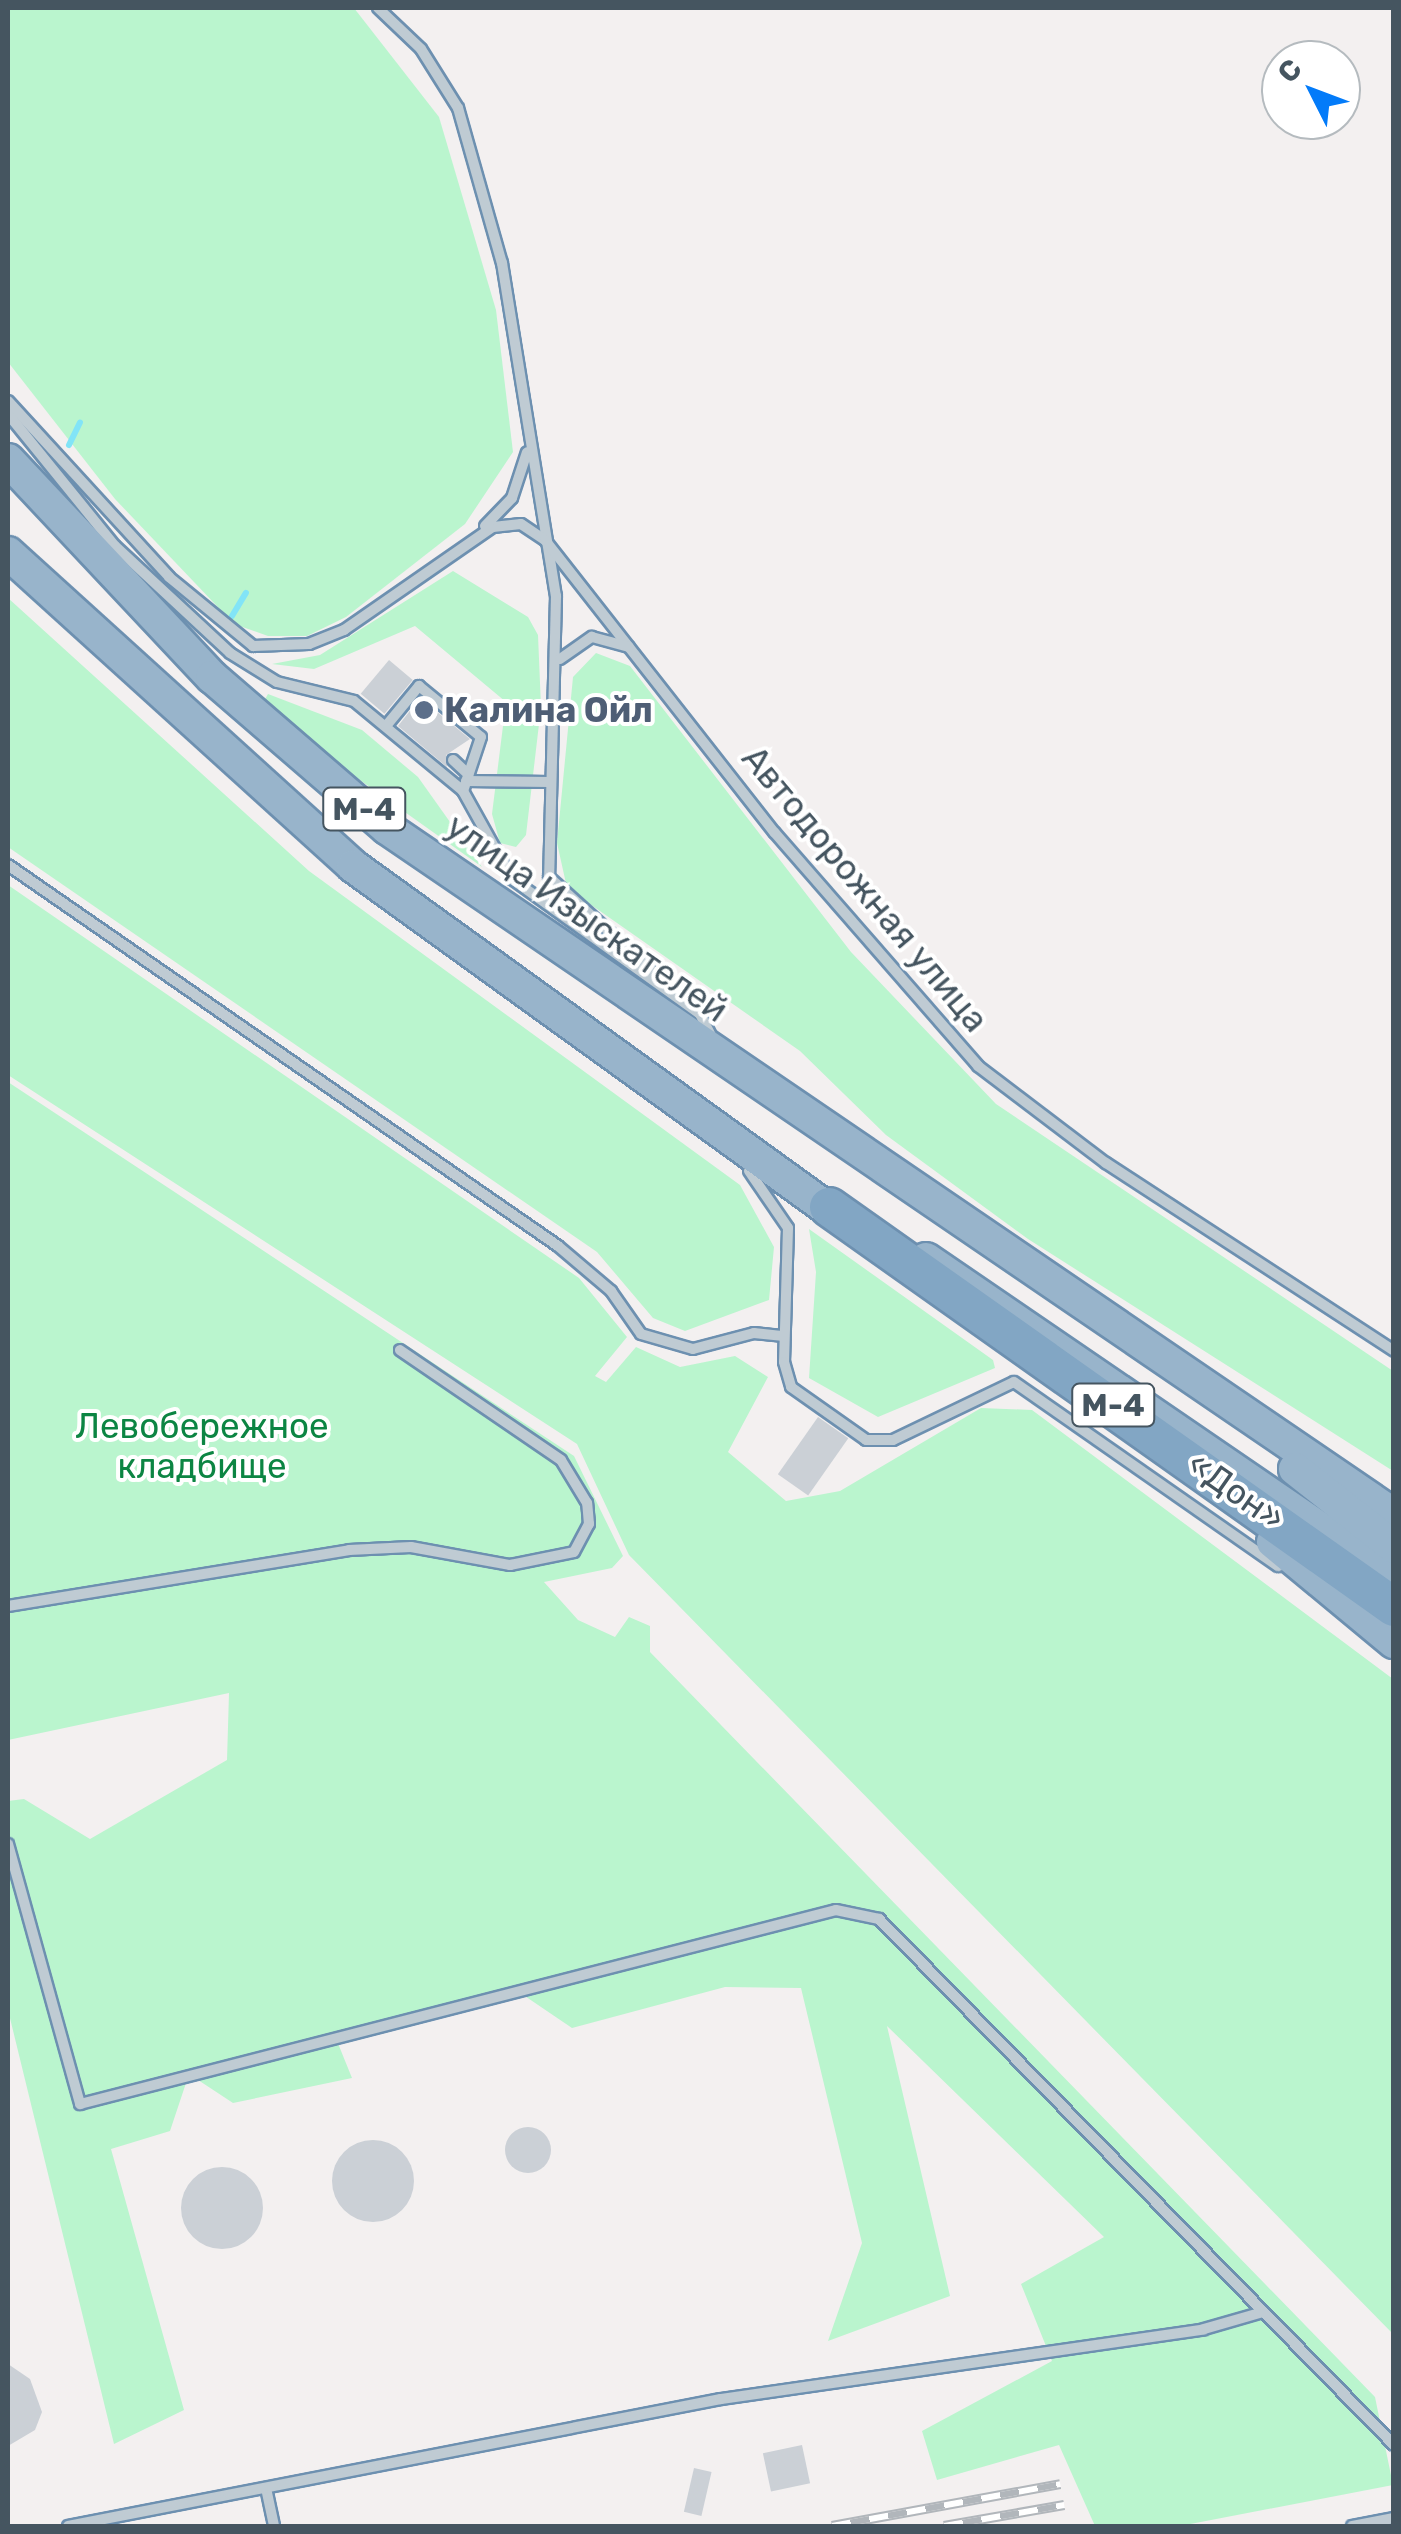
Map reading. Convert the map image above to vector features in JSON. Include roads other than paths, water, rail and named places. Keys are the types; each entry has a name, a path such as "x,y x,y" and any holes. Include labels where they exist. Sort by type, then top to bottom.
{"highway":[{"name":"улица Изыскателей","path":"8,463 308,764 494,907 1031,1270"},
{"name":"М-4","path":"8,552 301,825 604,1048 829,1207"},
{"path":"829,1207 1043,1332 1394,1579"},
{"path":"829,1207 929,1296 1342,1597 1394,1642"},
{"name":"«Дон»","path":"829,1207 1394,1607"},
{"name":"М-4","path":"1031,1270 1394,1515"},
{"path":"1031,1270 1394,1547"}],"lane":[{"path":"378,8 421,49 458,108 502,263 546,540 560,659 544,862 559,893 687,993 722,1060"},
{"path":"8,401 168,577 253,646 309,644 344,630 466,544 508,524 546,540"},
{"path":"8,414 115,546 230,654 277,682 341,694 466,782 549,782"},
{"path":"466,544 524,477 526,416"},
{"path":"8,450 48,507"},
{"name":"Автодорожная улица","path":"546,540 642,657 775,832 978,1066 1106,1164 1394,1351"},
{"path":"560,659 609,636 642,657"},
{"path":"386,726 419,686 481,737 466,782"},
{"path":"463,748 474,756"},
{"path":"453,760 512,879 700,1014"},
{"path":"8,865 558,1246 611,1291 641,1334 693,1349 754,1332 784,1336"},
{"path":"604,1048 778,1202 792,1254 784,1336 791,1387 866,1440 894,1440 1014,1382 1280,1568 1342,1597"},
{"path":"8,1606 349,1550 411,1547 510,1565 574,1552 589,1524 587,1503 561,1460 400,1350"},
{"path":"8,1844 80,2104 836,1910 879,1919 1394,2445"},
{"path":"68,2526 721,2400 1204,2329 1263,2312"},
{"path":"266,2488 274,2526"},
{"path":"1352,2526 1394,2518"}],"waterway":[{"path":"69,445 80,422"},
{"path":"232,616 246,593"}],"railway":[{"path":"832,2526 1060,2484"},
{"path":"944,2526 1064,2505"}],"place":[{"name":"Калина Ойл","path":"424,710"}],"park label":[{"name":"Левобережное кладбище","path":"202,1446"}]}
